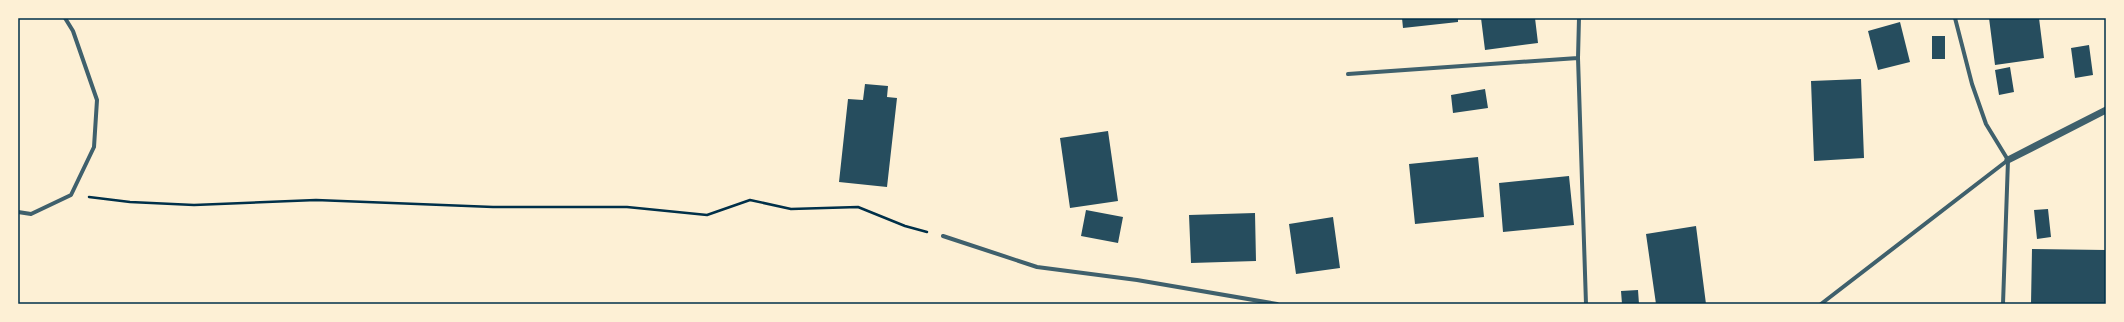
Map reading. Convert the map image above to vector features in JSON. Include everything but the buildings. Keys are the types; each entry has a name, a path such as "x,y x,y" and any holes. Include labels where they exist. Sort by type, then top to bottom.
{"street":[{"path":"18,212 31,214 71,195 94,147 97,100 73,31 65,18"},
{"path":"1579,18 1578,58 1586,304"},
{"path":"1955,18 1972,84 1986,124 2008,160 2003,304"},
{"path":"1348,74 1578,58"},
{"path":"1821,304 2008,160 2106,110"},
{"path":"943,236 1037,267 1137,280 1276,304"}],"path":[{"path":"71,195 130,202 194,205 316,200 493,206 627,207 707,215 750,200 791,209 858,207 905,226 943,236"}]}
